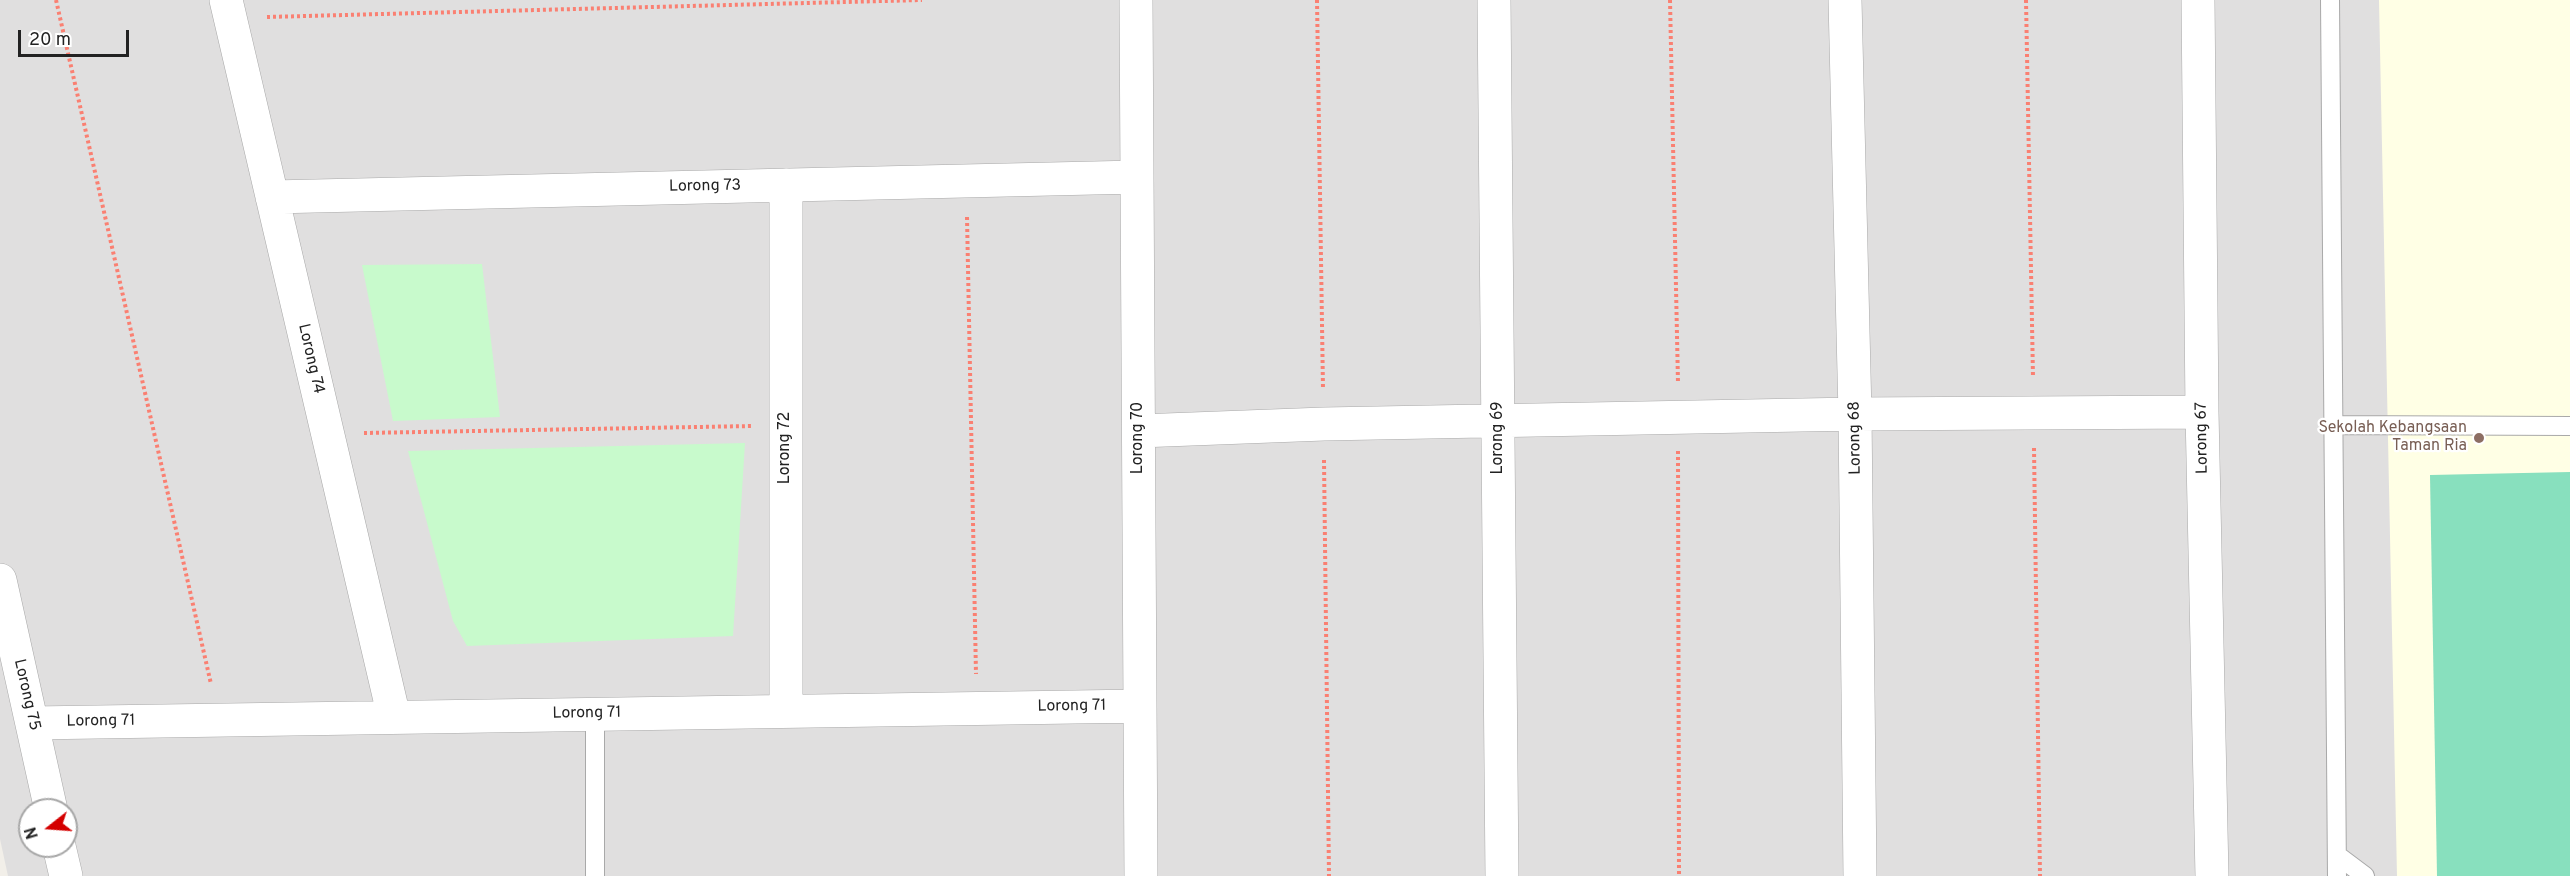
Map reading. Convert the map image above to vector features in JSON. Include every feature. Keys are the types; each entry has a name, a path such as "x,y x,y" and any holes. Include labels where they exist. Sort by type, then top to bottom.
{"street":[{"name":"Lorong 70","path":"1136,0 1141,876"},
{"name":"Lorong 69","path":"1494,0 1502,876"},
{"name":"Lorong 68","path":"1845,0 1855,414 1860,876"},
{"name":"Lorong 67","path":"2198,0 2202,412 2212,876"},
{"name":"Lorong 74","path":"228,9 394,717"},
{"name":"Lorong 73","path":"272,197 1137,177"},
{"name":"Lorong 72","path":"786,185 786,711"},
{"path":"1139,431 1324,423 1855,414 2202,412"},
{"name":"Lorong 75","path":"0,580 49,798"},
{"name":"Lorong 71","path":"33,723 1140,706"},
{"path":"62,858 66,876"}],"lane":[{"path":"2330,0 2337,876"},
{"path":"2334,425 2570,426"},
{"path":"595,714 595,876"},
{"path":"2337,855 2366,876"}],"path":[{"path":"56,0 219,720"},
{"path":"228,9 922,0"},
{"path":"1317,0 1329,876"},
{"path":"1670,0 1678,417 1679,876"},
{"path":"2026,0 2040,876"},
{"path":"967,181 977,708"},
{"path":"328,433 786,425"}],"shaded area":[{"path":"0,0 2570,0 2570,876 8,876 0,839"},
{"name":"Sekolah Kebangsaan Taman Ria","path":"2379,0 2570,0 2570,876 2397,876"}],"green space":[{"path":"482,264 500,417 393,421 362,265"},
{"path":"745,443 733,636 467,646 453,621 408,451"},
{"path":"2570,472 2570,876 2437,876 2430,475"}],"place":[{"name":"Sekolah Kebangsaan Taman Ria","path":"2479,438"}]}
